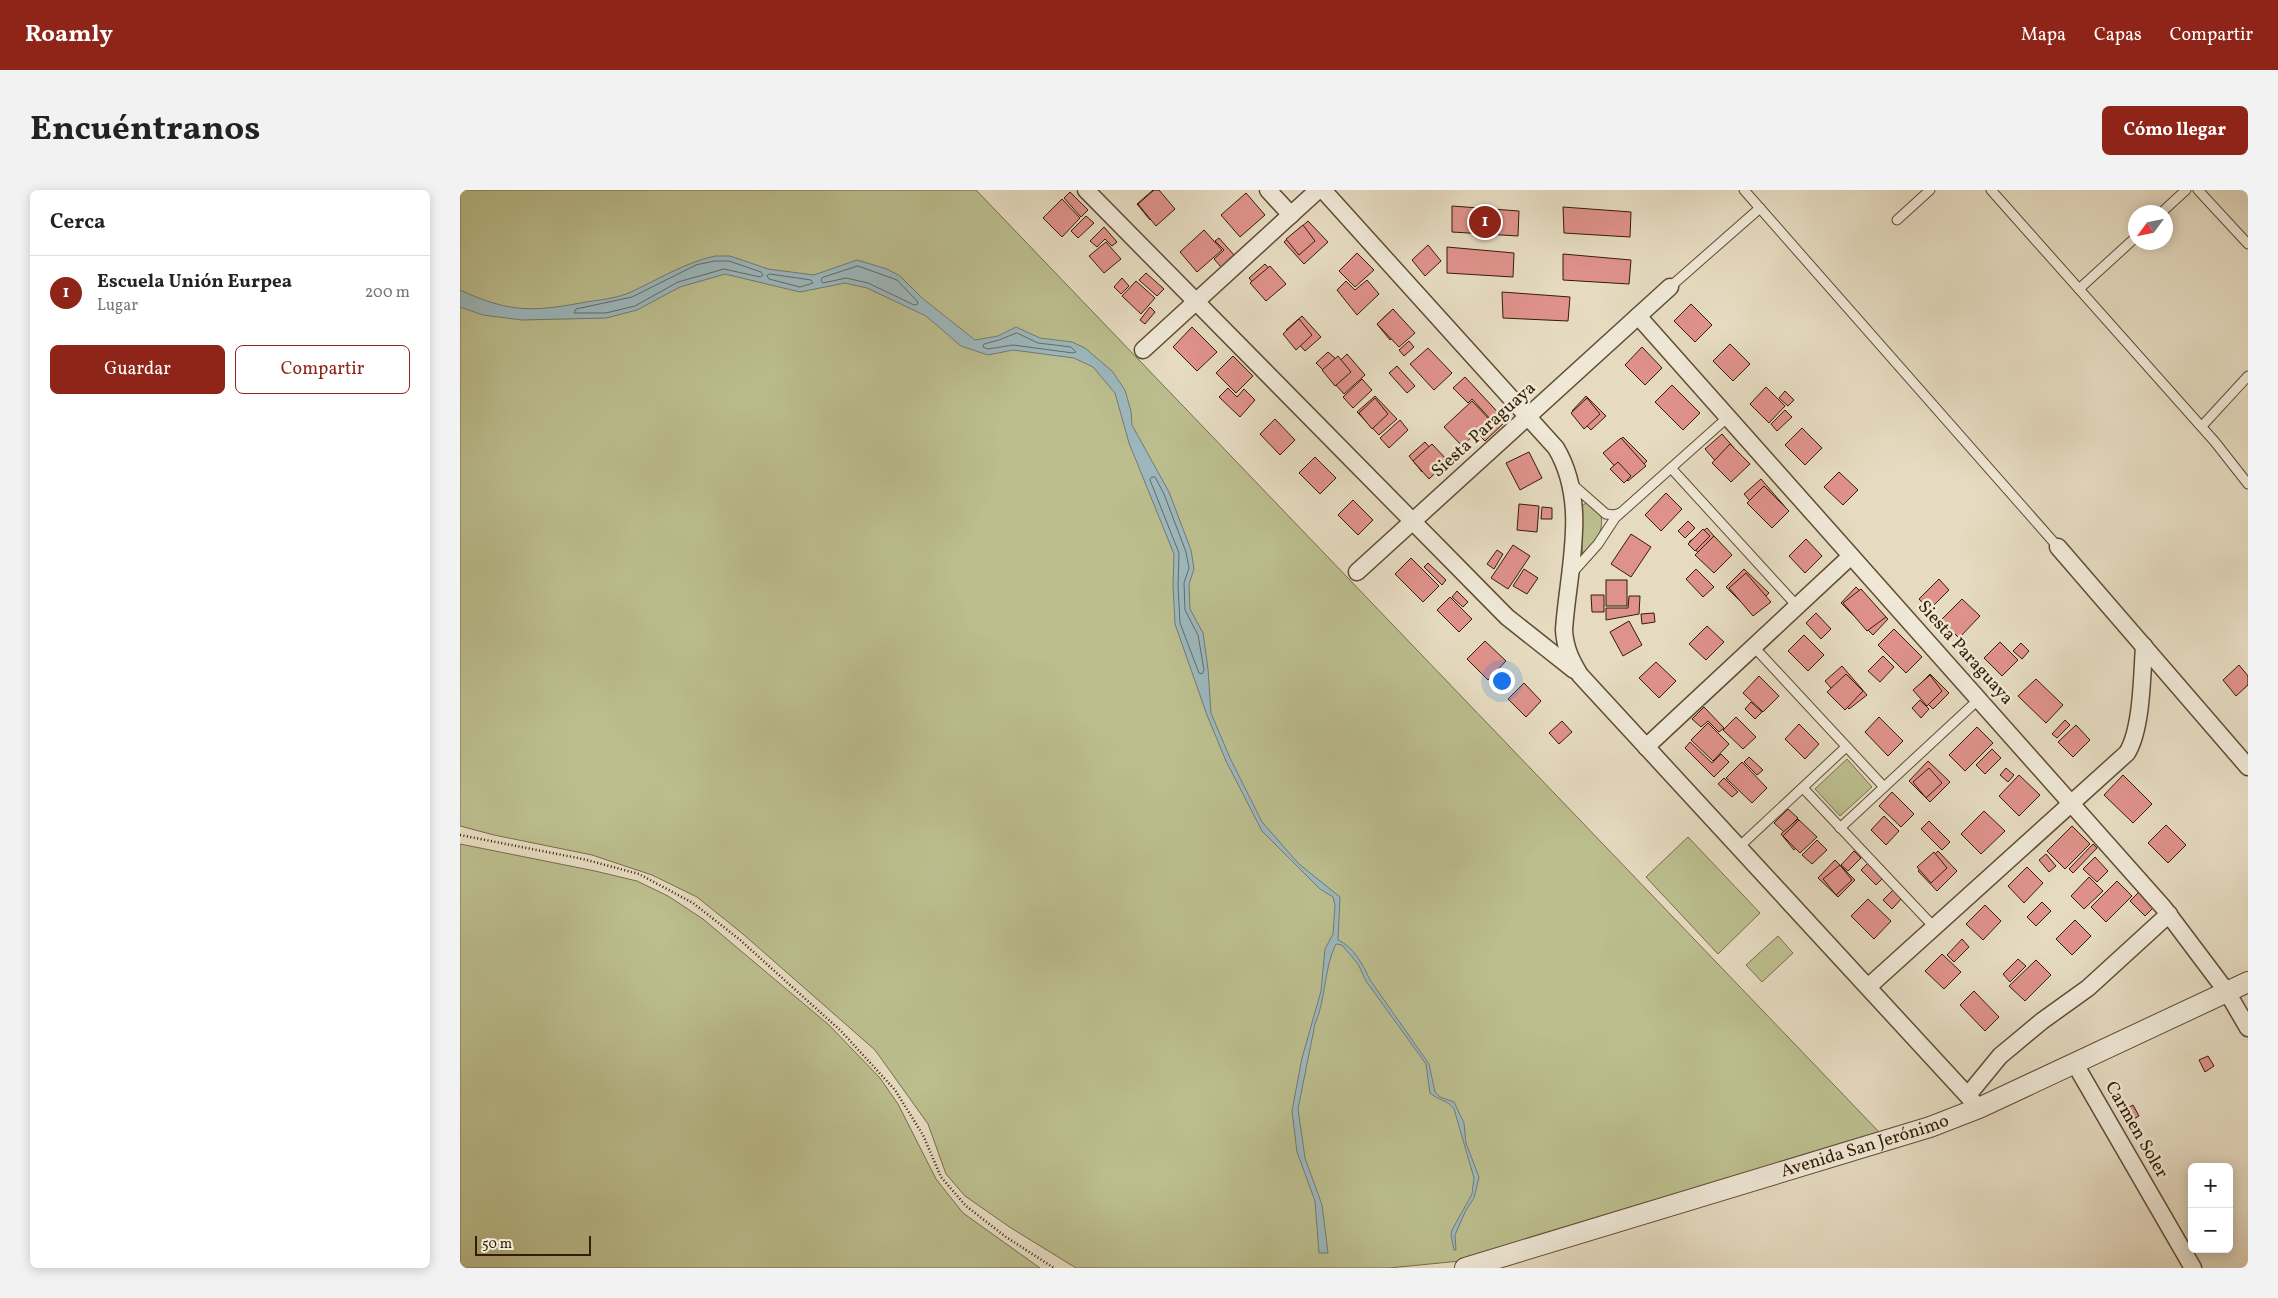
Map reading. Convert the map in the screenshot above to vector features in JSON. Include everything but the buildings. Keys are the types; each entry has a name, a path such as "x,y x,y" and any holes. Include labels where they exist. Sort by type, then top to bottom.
{"street":[{"path":"1086,190 1507,617 1580,675 1974,1102 2000,1056 2042,1021 2088,988 2169,914"},
{"path":"1268,190 1291,215"},
{"path":"1143,350 1318,190"},
{"path":"1323,190 1556,448 1564,461 1570,479 1575,512 1570,576 1565,610 1565,645 1569,657 1580,675"},
{"name":"Siesta Paraguaya","path":"1357,572 1670,287"},
{"name":"Siesta Paraguaya","path":"1638,316 2169,914 2227,992 2248,1028"},
{"path":"2058,547 2248,767"},
{"path":"1646,746 1851,556"},
{"path":"1868,987 2127,753 2133,744 2142,678 2144,646"},
{"name":"Avenida San Jerónimo","path":"1465,1268 1930,1127 1974,1102 2074,1064 2248,982"},
{"name":"Carmen Soler","path":"2074,1064 2193,1268"}],"lane":[{"path":"1744,190 2058,547"},
{"path":"1897,220 1930,190"},
{"path":"1991,190 2202,426 2248,484"},
{"path":"2170,205 2186,190"},
{"path":"2198,190 2248,244"},
{"path":"1670,287 1760,208"},
{"path":"2080,289 2128,244"},
{"path":"2202,426 2248,376"},
{"path":"1570,576 1622,512 1728,417"},
{"path":"1671,468 1797,606"},
{"path":"1570,479 1577,491 1606,514 1614,515 1622,512"},
{"path":"1754,647 1884,787"},
{"path":"1840,828 1979,699"},
{"path":"1739,848 1846,747"},
{"path":"1802,788 1934,927"}],"path":[{"path":"460,835 583,859 638,874 693,903 739,939 841,1031 895,1090 923,1135 941,1177 966,1206 1006,1237 1054,1268"}],"green space":[{"path":"460,190 976,190 1880,1133 1460,1261 1389,1268 1076,1268 1011,1228 965,1196 946,1174 928,1124 875,1050 743,934 697,897 652,875 592,855 460,826"},
{"path":"1586,503 1601,516 1602,522 1600,533 1595,543 1582,553 1582,506"},
{"path":"1847,759 1872,787 1840,816 1815,789"},
{"path":"1688,837 1760,913 1718,954 1646,877"},
{"path":"460,844 637,881 668,896 703,919 829,1025 880,1078 898,1104 936,1179 963,1213 1040,1268 460,1268"},
{"path":"1778,936 1793,953 1762,982 1746,965"}],"water":[{"path":"715,256 730,256 768,269 814,275 857,260 887,269 900,276 922,298 975,340 998,336 1016,327 1040,338 1072,342 1085,348 1112,371 1125,390 1131,411 1132,425 1169,492 1191,550 1194,569 1189,584 1190,609 1203,633 1211,713 1230,758 1262,822 1299,864 1340,897 1338,940 1349,947 1357,957 1370,980 1429,1064 1435,1092 1440,1097 1454,1102 1464,1123 1466,1143 1479,1177 1474,1198 1466,1210 1455,1235 1456,1250 1454,1250 1451,1235 1452,1230 1472,1194 1474,1178 1454,1109 1430,1093 1426,1064 1366,981 1358,964 1342,945 1336,944 1329,963 1298,1109 1305,1158 1322,1205 1328,1253 1319,1253 1315,1201 1297,1152 1292,1111 1302,1058 1321,991 1325,949 1333,934 1335,905 1333,897 1320,889 1262,831 1226,761 1207,715 1175,624 1174,554 1129,443 1115,393 1093,367 1074,358 1013,350 988,355 961,346 926,316 867,288 845,283 800,292 725,274 680,287 637,310 606,318 522,320 483,315 460,307 460,290 478,298 508,307 536,309 609,299 626,294 682,267"}],"place":[{"name":"Escuela Unión Eurpea","path":"1485,222"}]}
